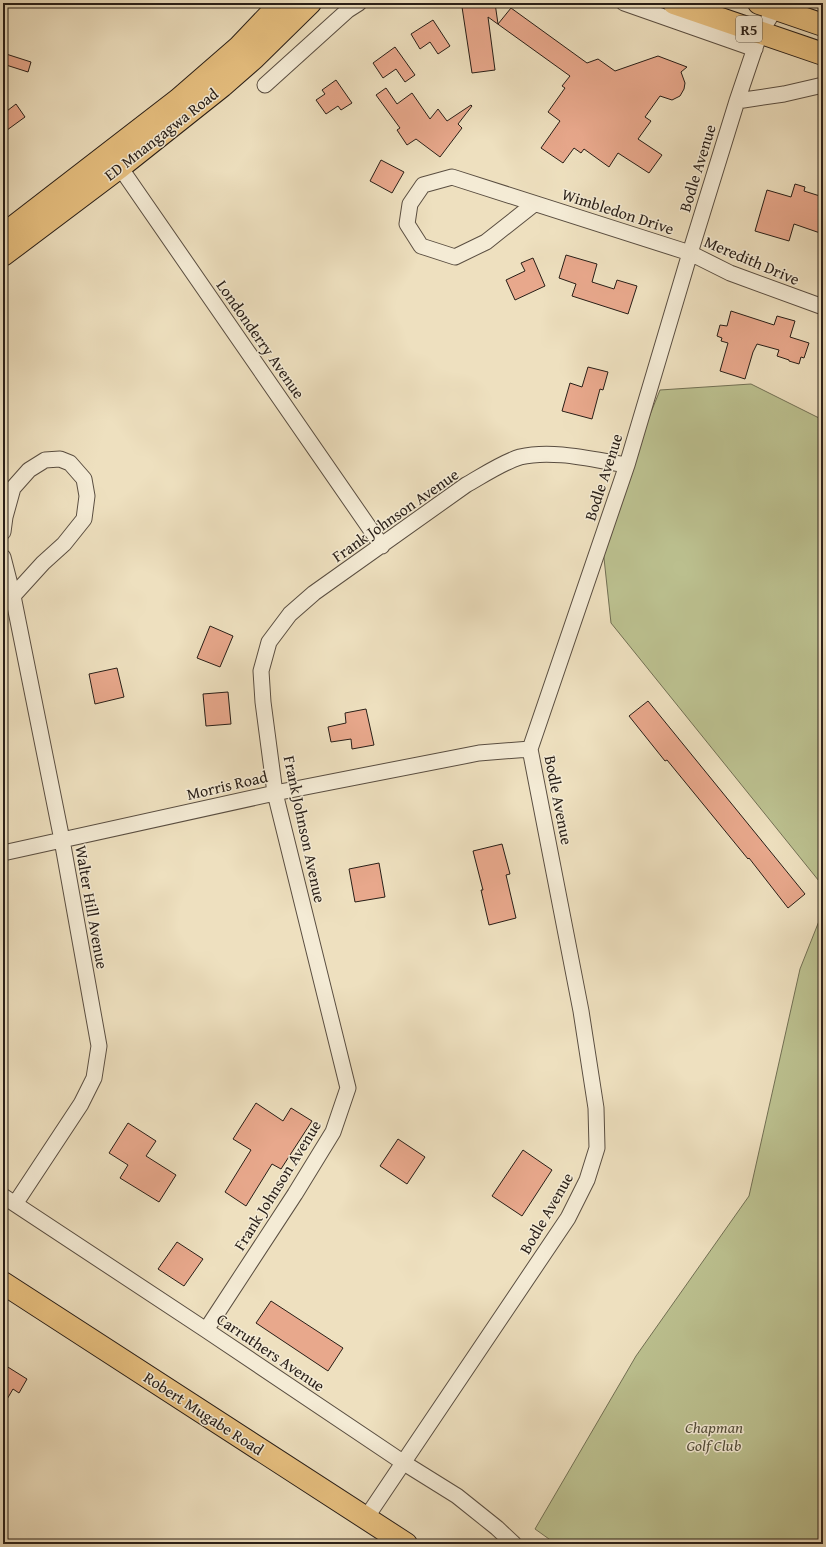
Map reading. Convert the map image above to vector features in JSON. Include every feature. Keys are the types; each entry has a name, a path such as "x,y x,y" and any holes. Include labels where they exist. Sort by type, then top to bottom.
{"main road":[{"name":"ED Mnangagwa Road","path":"3,255 115,160 178,100 239,47 281,3"},
{"name":"ED Mnangagwa Road","path":"3,235 222,86 254,58 310,3"},
{"name":"R5","path":"674,3 758,41 823,54"},
{"name":"R5","path":"767,6 823,25"},
{"name":"Robert Mugabe Road","path":"3,1283 406,1544"}],"street":[{"path":"624,3 758,41"},
{"path":"266,85 350,5"},
{"name":"Bodle Avenue","path":"366,1518 568,1218 587,1180 597,1148 596,1108 581,1011 530,749 627,465 690,253 737,101 758,41 767,6"},
{"path":"737,101 784,94 823,85"},
{"name":"Londonderry Avenue","path":"115,160 382,546"},
{"name":"Wimbledon Drive","path":"534,204 486,242 454,257 421,246 407,224 410,204 423,185 452,177 690,253"},
{"name":"Meredith Drive","path":"690,253 730,273 823,307"},
{"name":"Frank Johnson Avenue","path":"206,1330 295,1194 333,1132 348,1088 275,792 263,702 261,671 269,642 290,614 314,593 466,486 492,470 520,457 551,454 627,465"},
{"path":"3,532 5,517 14,488 29,470 45,460 60,459 70,463 84,479 87,496 84,519 64,544 43,563 13,596"},
{"name":"Walter Hill Avenue","path":"3,557 13,596 62,840 99,1046 94,1078 81,1104 9,1200"},
{"name":"Morris Road","path":"3,853 275,792 479,753 530,749"},
{"name":"Carruthers Avenue","path":"9,1200 404,1463 457,1496 497,1528 514,1544"}],"green space":[{"path":"751,384 823,420 823,886 611,623 603,549 628,469 660,390"},
{"name":"Chapman Golf Club","path":"823,911 823,1544 556,1544 535,1529 636,1356 749,1196 800,969"}],"building":[{"path":"495,3 498,24 511,8 587,63 598,59 615,71 658,56 687,67 681,72 685,83 684,89 680,96 672,100 660,96 645,117 651,121 638,139 662,155 649,173 618,153 609,167 584,149 581,153 574,148 563,163 541,148 560,121 548,112 565,88 562,86 570,76 488,17 495,70 472,73 462,7"},
{"path":"433,20 450,46 438,54 430,42 420,49 411,34"},
{"path":"395,47 415,75 405,82 396,69 383,78 373,63"},
{"path":"3,53 31,62 28,72 3,64"},
{"path":"336,80 352,103 341,110 338,106 326,114 316,100 325,94 322,90"},
{"path":"386,88 397,104 412,93 430,119 438,109 447,121 471,105 472,106 458,124 462,128 440,157 416,139 407,145 397,130 400,128 376,95"},
{"path":"16,104 25,117 3,133 3,114"},
{"path":"381,160 404,172 392,193 370,181"},
{"path":"795,184 805,187 804,191 823,197 823,234 794,224 789,241 755,231 767,190 791,197"},
{"path":"566,255 597,264 592,282 614,289 617,280 637,286 628,314 572,296 576,284 559,278"},
{"path":"533,258 545,286 515,300 506,280 525,271 521,263"},
{"path":"731,311 774,325 777,316 795,321 790,337 809,343 804,358 801,357 799,364 777,356 779,350 757,344 745,379 720,371 728,343 721,341 722,338 717,336 720,325 727,326"},
{"path":"588,367 608,372 603,390 600,389 592,419 562,411 570,383 582,387"},
{"path":"210,626 233,636 220,667 197,658"},
{"path":"117,668 124,697 95,704 89,674"},
{"path":"228,692 231,724 206,726 203,694"},
{"path":"648,701 805,894 788,908 749,858 748,859 667,760 665,761 629,716"},
{"path":"366,709 374,745 352,749 351,739 331,742 328,727 346,723 345,713"},
{"path":"502,844 510,874 506,875 516,918 489,925 481,890 483,890 473,851"},
{"path":"379,863 385,897 355,902 349,869"},
{"path":"256,1103 283,1121 291,1108 312,1121 281,1169 272,1164 246,1206 225,1192 251,1150 233,1139"},
{"path":"128,1123 156,1141 146,1156 176,1175 159,1202 120,1178 128,1165 109,1153"},
{"path":"398,1139 425,1157 407,1184 380,1166"},
{"path":"523,1150 552,1170 522,1216 492,1196"},
{"path":"177,1242 203,1259 184,1286 158,1269"},
{"path":"271,1301 343,1348 328,1371 256,1323"},
{"path":"3,1364 27,1379 19,1393 13,1389 3,1406"}]}
